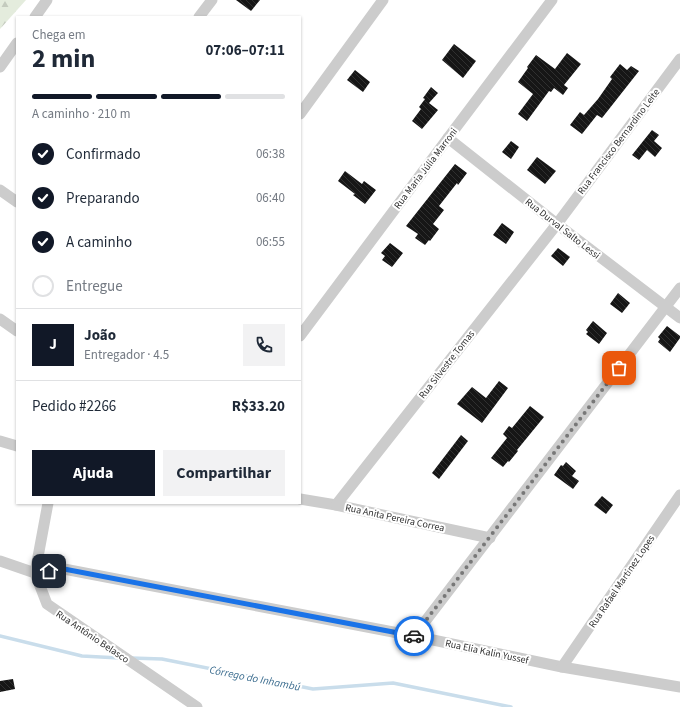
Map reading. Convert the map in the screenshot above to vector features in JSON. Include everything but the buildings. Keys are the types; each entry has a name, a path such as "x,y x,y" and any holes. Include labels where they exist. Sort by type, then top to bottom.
{"street":[{"path":"36,16 47,0"},
{"path":"200,16 212,0"},
{"path":"301,113 383,0"},
{"name":"Rua Maria Júlia Marroni","path":"301,335 552,0"},
{"path":"0,67 16,44"},
{"name":"Rua Francisco Bernardino Leite","path":"557,224 680,59"},
{"name":"Rua Durval Salto Lessi","path":"448,138 680,318"},
{"path":"0,190 16,201"},
{"name":"Rua Silvestre Tomas","path":"336,505 557,224"},
{"path":"414,636 680,288"},
{"path":"0,319 16,330"},
{"path":"0,441 16,446"},
{"name":"Rua Rafael Martinez Lopes","path":"562,667 680,495"},
{"name":"Rua Anita Pereira Correa","path":"301,499 336,505 490,538"},
{"path":"0,561 35,573 48,504"},
{"name":"Rua Elia Kalin Yussef","path":"35,573 64,569 414,636 562,667 680,687"},
{"name":"Rua Antônio Belasco","path":"35,573 47,604 197,707"}],"green space":[{"path":"0,0 26,0 0,29"}],"waterway":[{"name":"Córrego do Inhambú","path":"0,636 82,656 119,658"},
{"name":"Córrego do Inhambú","path":"131,658 162,659 313,689 393,683 511,707"}],"way so far":[{"path":"414,636 619,368"}],"route":[{"path":"49,571 64,569 414,636"}]}
